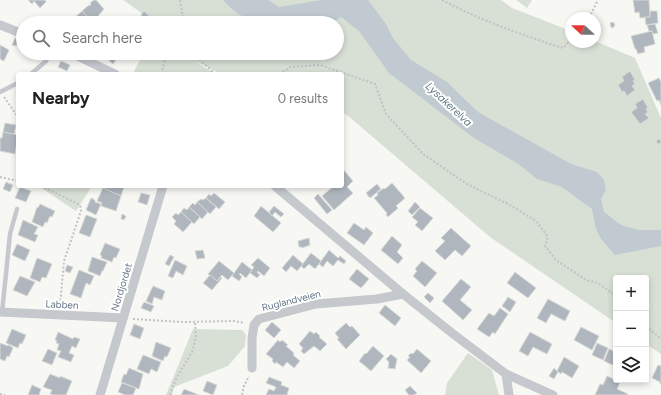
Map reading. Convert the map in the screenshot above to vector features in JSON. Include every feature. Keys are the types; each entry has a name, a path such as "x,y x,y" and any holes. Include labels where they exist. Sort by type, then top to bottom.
{"street":[{"path":"0,25 16,31"},
{"path":"86,60 111,72"},
{"name":"Nordjordet","path":"100,395 162,188"},
{"path":"277,188 403,294 506,374 553,395"},
{"name":"Ruglandveien","path":"254,325 259,319 316,304 377,299 403,294"},
{"name":"Labben","path":"1,312 122,318"},
{"path":"252,368 252,338 254,325"},
{"path":"506,374 508,395"}],"lane":[{"path":"33,72 46,60"},
{"path":"0,92 16,84"},
{"path":"1,312 10,234 17,209"}],"path":[{"path":"180,0 183,16"},
{"path":"442,0 466,12 543,42 564,48 565,47"},
{"path":"592,12 598,0"},
{"path":"162,72 165,60"},
{"path":"200,60 213,72"},
{"path":"282,72 291,67 320,65 340,72"},
{"path":"344,73 375,84 386,114 422,154 467,184 510,205 536,221 548,237 545,246 556,260 586,280 598,283 613,294"},
{"path":"0,92 16,114"},
{"path":"0,177 16,181"},
{"path":"45,188 80,205 81,210 64,261 59,315"},
{"path":"122,318 195,322 234,321 254,325"},
{"path":"170,395 176,379 192,352 196,336 195,322"},
{"path":"649,329 661,339"},
{"path":"242,395 244,386 252,368"},
{"path":"0,394 5,395"}],"shaded area":[{"path":"123,0 501,0 512,8 565,29 565,48 601,48 601,44 635,58 661,118 661,354 649,346 649,275 613,275 613,321 490,237 344,114 344,72 217,72 195,61 212,72 134,71 140,60 344,60 344,16 146,16"},
{"path":"516,0 532,0 527,8"},
{"path":"41,188 91,188 76,211"},
{"path":"193,329 242,330 246,335 245,346 228,366 174,387 172,395 166,395"},
{"path":"468,353 492,370 499,395 445,395 447,383"}],"water":[{"name":"Lysakerelva","path":"223,0 268,0 279,7 321,0 368,0 386,24 393,38 411,60 447,82 478,112 571,164 597,172 604,180 606,190 601,199 604,212 621,225 639,230 661,230 661,246 615,255 601,239 596,229 592,209 562,187 537,179 517,163 474,138 389,73 359,31 344,19 344,16 243,16 233,10"}],"building":[{"path":"28,0 45,0 46,2 40,8 34,1 32,4"},
{"path":"96,0 104,9 98,16 87,16 82,11 89,5 90,6 90,3"},
{"path":"633,0 649,0 650,17 640,18 639,12 635,13"},
{"path":"82,11 87,16 77,16"},
{"path":"144,11 149,16 142,16 141,15"},
{"path":"650,11 657,11 658,23 646,25 645,17 650,17"},
{"path":"611,22 615,25 613,28 610,24"},
{"path":"655,24 658,33 653,34 652,31 649,31 647,25"},
{"path":"652,31 655,44 644,47 645,52 638,54 631,36"},
{"path":"15,38 16,38 16,46 12,45"},
{"path":"0,45 9,50 4,61 0,59"},
{"path":"110,60 116,60 113,64 109,61"},
{"path":"61,61 70,65 67,71 58,67"},
{"path":"630,71 635,80 633,81 635,84 632,86 635,90 627,96 624,91 622,92 618,85 624,81 622,77"},
{"path":"659,78 661,82 661,105 659,100 657,101 648,83"},
{"path":"643,99 648,108 646,109 648,112 645,114 649,118 640,124 631,112 637,108 635,104"},
{"path":"5,123 16,125 14,134 3,133"},
{"path":"3,132 16,135 15,154 0,151 0,138 2,138"},
{"path":"659,139 661,141 659,145 656,141"},
{"path":"344,170 353,181 347,187 353,193 334,210 322,196 332,188 344,188"},
{"path":"6,182 13,185 10,192 3,189"},
{"path":"392,183 405,198 396,206 398,208 388,217 386,214 387,213 374,198 378,195 377,193"},
{"path":"377,184 381,189 370,198 366,193"},
{"path":"20,188 31,191 26,202 15,198"},
{"path":"103,188 124,188 121,196"},
{"path":"103,188 121,196 116,211 101,206 102,203 97,201"},
{"path":"141,193 150,195 147,205 138,202"},
{"path":"214,193 225,202 219,209 206,198 209,194 211,196"},
{"path":"318,194 332,210 327,214 314,198"},
{"path":"91,198 95,200 95,202 101,204 96,215 86,210"},
{"path":"206,198 216,207 210,214 197,202"},
{"path":"197,202 208,212 202,219 189,207 193,203 195,205"},
{"path":"415,202 420,207 412,215 408,211"},
{"path":"40,204 55,211 52,217 50,216 47,223 45,222 43,227 32,222 37,207 38,208"},
{"path":"261,206 281,223 273,232 254,216"},
{"path":"274,206 284,214 281,217 275,212 272,216 269,212"},
{"path":"189,207 200,217 194,224 181,212 184,208 187,210"},
{"path":"420,208 433,218 422,231 415,225 418,222 412,217"},
{"path":"181,212 192,222 183,232 174,224 176,221 172,217 176,213 178,215"},
{"path":"122,214 126,216 124,220 121,219"},
{"path":"86,215 97,219 90,237 79,233"},
{"path":"23,220 38,227 34,234 38,235 35,242 18,235"},
{"path":"354,223 364,230 366,227 373,233 364,245 347,233"},
{"path":"451,228 471,246 462,256 455,250 445,260 435,251 445,241 441,238"},
{"path":"392,236 402,245 397,252 403,258 398,264 381,250"},
{"path":"309,238 310,245 302,248 299,247 298,241"},
{"path":"105,243 120,249 116,258 114,257 112,262 101,258 102,256 100,255"},
{"path":"17,244 30,250 25,261 12,255"},
{"path":"203,250 205,258 197,259 195,251"},
{"path":"329,250 338,258 340,256 346,261 344,264 338,260 333,266 327,261 323,267 319,264"},
{"path":"311,253 321,261 315,269 309,264 304,269 301,266"},
{"path":"170,255 174,257 169,266 165,264"},
{"path":"293,255 303,264 297,271 291,266 286,272 282,268"},
{"path":"92,257 107,262 100,276 88,271"},
{"path":"37,258 52,264 46,278 42,277 40,282 30,278"},
{"path":"258,258 270,268 264,276 258,271 257,272 260,275 257,278 250,273 254,267 251,265"},
{"path":"175,260 187,266 183,275 176,271 173,278 168,276"},
{"path":"219,261 234,273 228,280 222,275 217,281 208,274"},
{"path":"422,261 437,273 425,287 413,276 417,271 415,269"},
{"path":"242,262 252,270 246,278 240,273 239,274 242,277 239,281 232,276"},
{"path":"67,265 73,267 70,273 65,271"},
{"path":"357,269 369,279 361,288 349,279"},
{"path":"79,270 94,276 90,285 86,283 81,298 70,294"},
{"path":"515,272 536,288 528,298 507,283"},
{"path":"210,275 217,281 221,277 222,278 212,290 203,283"},
{"path":"20,276 35,282 27,296 13,290"},
{"path":"461,279 471,287 460,300 472,310 463,320 442,301"},
{"path":"153,286 165,291 162,300 154,297 152,304 146,301"},
{"path":"428,293 434,298 430,303 424,297"},
{"path":"508,297 516,302 510,312 502,306"},
{"path":"548,299 570,311 565,321 551,314 546,323 537,318"},
{"path":"144,302 154,306 151,312 141,308"},
{"path":"385,305 401,318 395,326 379,313"},
{"path":"500,308 508,314 495,334 493,332 489,337 477,329 489,313 494,316"},
{"path":"272,322 281,330 274,338 265,330"},
{"path":"346,323 350,327 352,326 360,335 346,349 337,339 339,338 335,333"},
{"path":"134,324 144,328 140,339 130,335"},
{"path":"581,327 599,336 592,350 574,340"},
{"path":"12,329 26,335 22,344 20,343 18,348 6,343"},
{"path":"310,331 314,334 316,332 327,344 320,351 314,346 304,354 301,351 303,348 299,344"},
{"path":"58,332 73,339 74,337 80,339 76,348 72,346 69,353 74,355 71,362 58,357 61,351 57,350 59,344 56,343 57,341 55,340"},
{"path":"530,332 552,344 547,354 533,347 528,356 519,351"},
{"path":"278,340 280,342 282,340 288,345 286,346 300,361 294,368 287,362 283,367 276,362 275,364 272,361 273,359 266,354"},
{"path":"156,342 171,348 167,357 165,356 163,361 152,356"},
{"path":"0,343 9,345 13,348 9,357 7,356 5,361 0,359"},
{"path":"597,343 608,348 603,360 592,355"},
{"path":"373,346 384,356 371,371 359,361"},
{"path":"48,349 57,353 52,365 42,361"},
{"path":"417,349 431,361 421,373 407,360 410,357 408,356 411,353 413,354"},
{"path":"609,349 613,351 613,365 604,361"},
{"path":"391,354 397,359 395,369 388,368 389,362 386,359"},
{"path":"143,355 161,362 157,372 151,369 149,374 137,369"},
{"path":"564,357 579,366 572,378 562,372 561,374 557,371"},
{"path":"658,365 661,366 661,384 652,378"},
{"path":"129,368 143,374 139,389 121,382 124,374 126,375"},
{"path":"554,368 558,372 554,379 549,376"},
{"path":"50,374 72,381 66,395 50,394 52,390 43,387"},
{"path":"607,376 613,379 613,383 620,383 617,389 628,394 595,395 600,384 603,385"},
{"path":"269,377 282,382 281,385 289,388 287,395 266,395 269,389 274,391 276,387 266,383"},
{"path":"207,381 217,385 213,395 203,391"},
{"path":"122,383 136,388 133,395 125,395 118,392"},
{"path":"32,385 41,389 39,395 28,395"},
{"path":"410,386 417,393 414,395 409,395 405,390"},
{"path":"184,389 199,395 181,395"}]}
